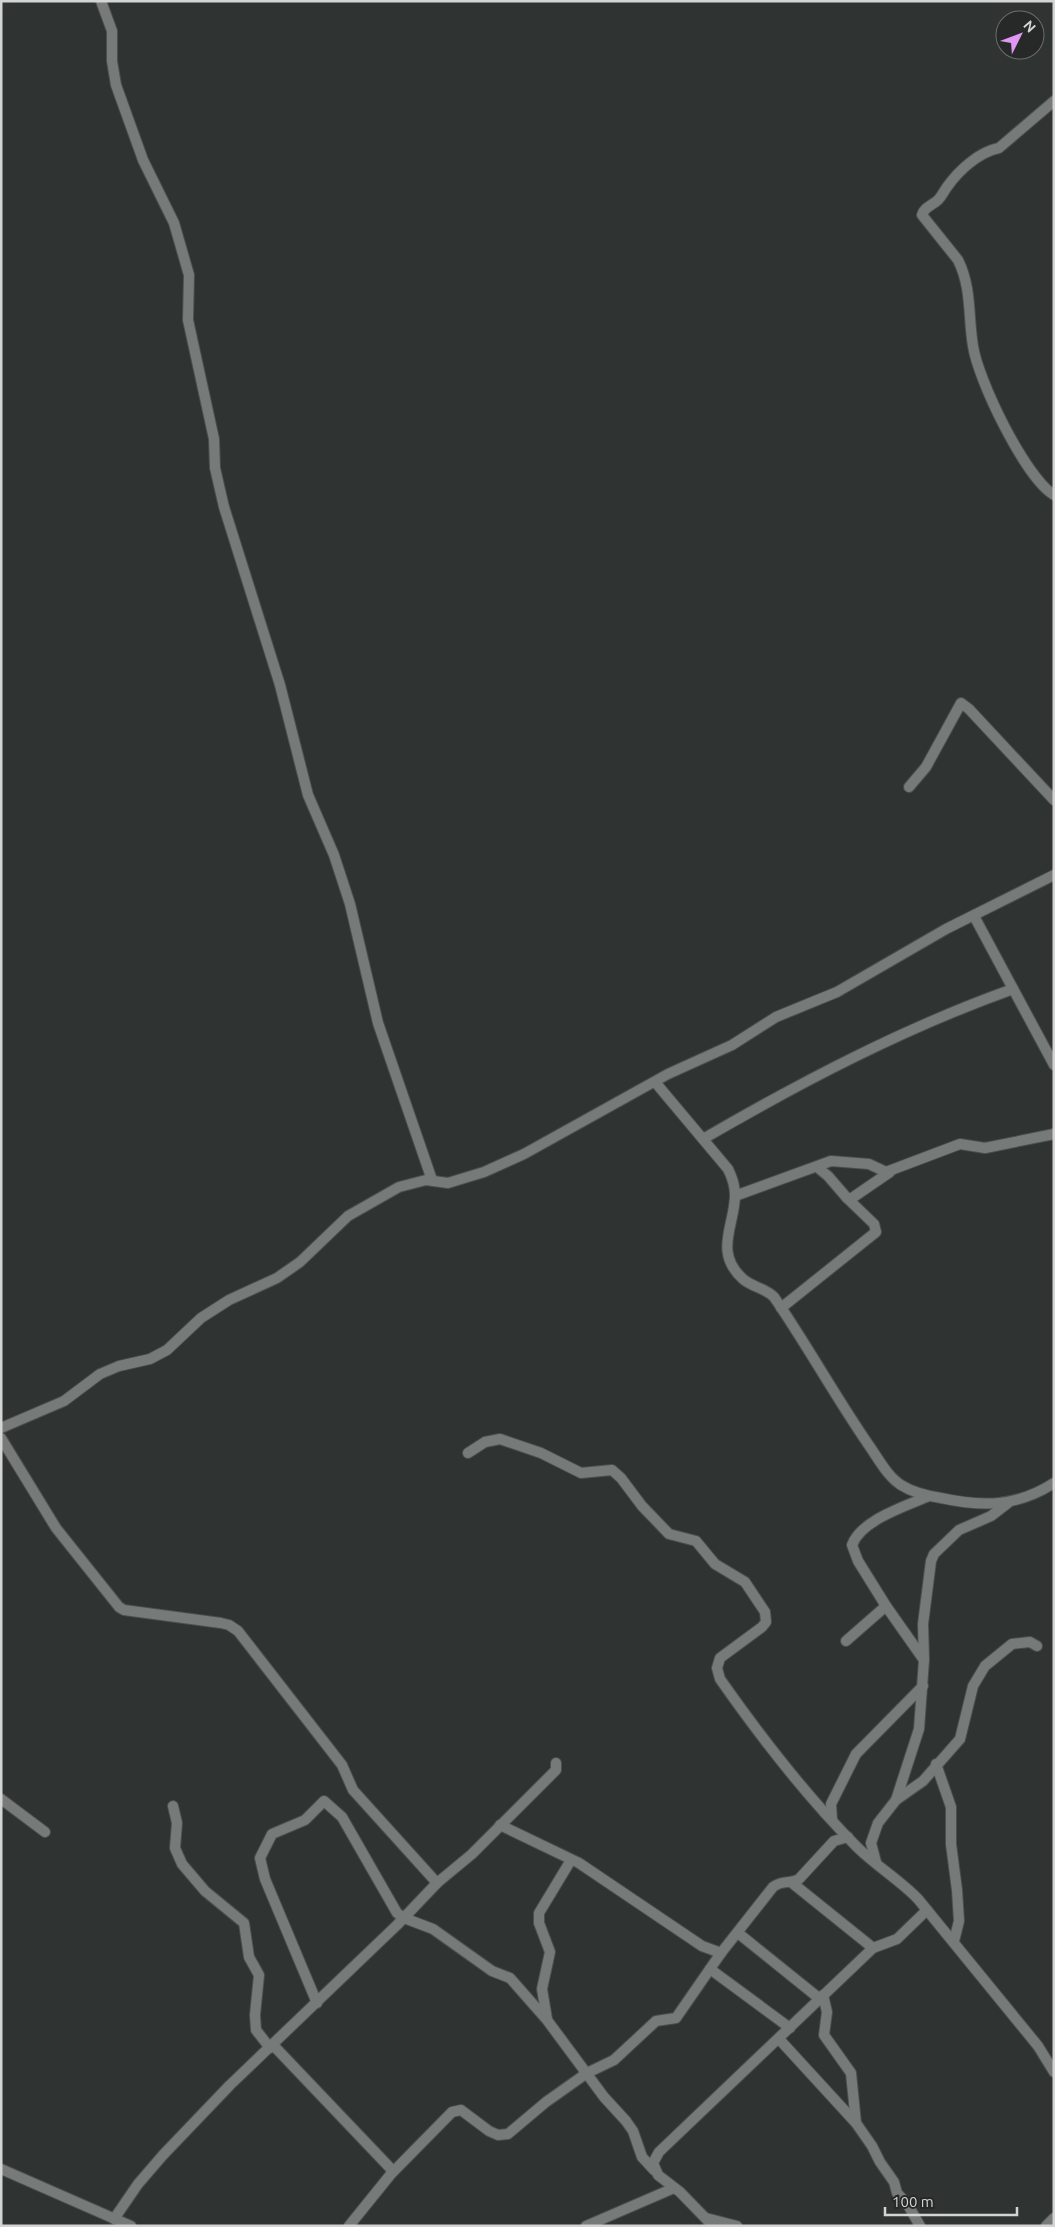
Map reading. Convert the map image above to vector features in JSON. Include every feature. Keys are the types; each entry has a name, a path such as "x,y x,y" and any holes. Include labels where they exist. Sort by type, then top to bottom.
{"street":[{"path":"101,1 112,31 112,61 116,85 143,160 174,223 189,275 188,320 214,439 218,486 280,685 308,795 334,855 350,904 381,1032 432,1180"},
{"path":"1054,101 999,148 989,150 969,164 948,186 940,198 922,212 924,218 958,260 962,269 972,317 973,347 993,403 1041,484 1054,495"},
{"path":"909,786 926,768 942,741 954,712 961,703 970,709 1054,800"},
{"path":"1,1428 64,1401 100,1374 119,1366 150,1359 167,1350 201,1318 228,1300 277,1278 300,1262 348,1216 399,1188 412,1183 432,1180 448,1183 484,1172 524,1154 655,1082 732,1045 776,1017 837,992 894,958 1054,875"},
{"path":"974,916 1054,1065"},
{"path":"703,1138 770,1099 856,1054 970,1005 1013,989"},
{"path":"655,1082 728,1169 734,1183 735,1196 726,1238 731,1260 744,1280 769,1292 781,1308 817,1363 841,1405 890,1476 901,1485 929,1496 971,1505 1011,1501 1040,1492 1054,1483"},
{"path":"847,1198 852,1198 890,1172 960,1144 986,1148 1054,1134"},
{"path":"735,1196 831,1161 868,1164 882,1171 890,1172"},
{"path":"781,1308 876,1232 874,1224 817,1167"},
{"path":"1,1438 56,1528 119,1607 124,1610 221,1623 229,1625 238,1631 342,1765 353,1790 437,1883"},
{"path":"468,1453 485,1442 500,1439 541,1453 581,1473 612,1470 621,1478 642,1506 669,1534 696,1541 715,1564 745,1582 765,1612 766,1622 720,1658 717,1668 720,1678 768,1744 832,1820 858,1848 902,1882 954,1941 1038,2046 1054,2072"},
{"path":"924,1660 886,1606 858,1561 852,1545 857,1534 880,1518 929,1496"},
{"path":"896,1800 919,1729 925,1652 923,1624 931,1561 934,1554 959,1530 991,1516 1011,1501"},
{"path":"846,1641 886,1606"},
{"path":"876,1862 872,1851 874,1833 878,1823 896,1800 918,1785 960,1739 972,1686 985,1666 1012,1644 1021,1641 1037,1646"},
{"path":"832,1820 831,1804 856,1754 923,1686"},
{"path":"114,2219 138,2184 163,2155 230,2085 272,2047 404,1918 437,1883 472,1854 556,1770 556,1763"},
{"path":"936,1764 950,1799 952,1814 951,1844 959,1921 954,1941"},
{"path":"1,1799 45,1832"},
{"path":"317,2002 265,1878 260,1858 272,1834 305,1820 321,1802 327,1803 342,1816 391,1905 404,1918 433,1929 492,1971 510,1978 547,2020 604,2097 626,2121 633,2131 642,2157 709,2222 737,2226"},
{"path":"173,1806 177,1824 175,1848 182,1864 205,1891 244,1923 249,1957 259,1975 254,2015 256,2030 393,2171"},
{"path":"500,1826 571,1860 702,1946 721,1953"},
{"path":"349,2226 393,2171 452,2112 461,2110 489,2131 498,2135 508,2134 546,2102 587,2073 614,2060 656,2021 672,2020 680,2014 721,1953 772,1887 782,1882 791,1882 799,1879 809,1871 834,1841 848,1837"},
{"path":"547,2020 542,1989 550,1952 539,1923 539,1913 571,1860"},
{"path":"791,1882 873,1948"},
{"path":"654,2170 653,2163 659,2152 821,1997 873,1948 897,1939 927,1910"},
{"path":"738,1932 821,1997 827,2012 824,2035 850,2073 856,2122"},
{"path":"710,1970 790,2028"},
{"path":"779,2039 856,2122 894,2182 897,2193 908,2205 920,2226"},
{"path":"1,2169 131,2226"},
{"path":"586,2226 674,2188"},
{"path":"1046,2226 1054,2218"}]}
